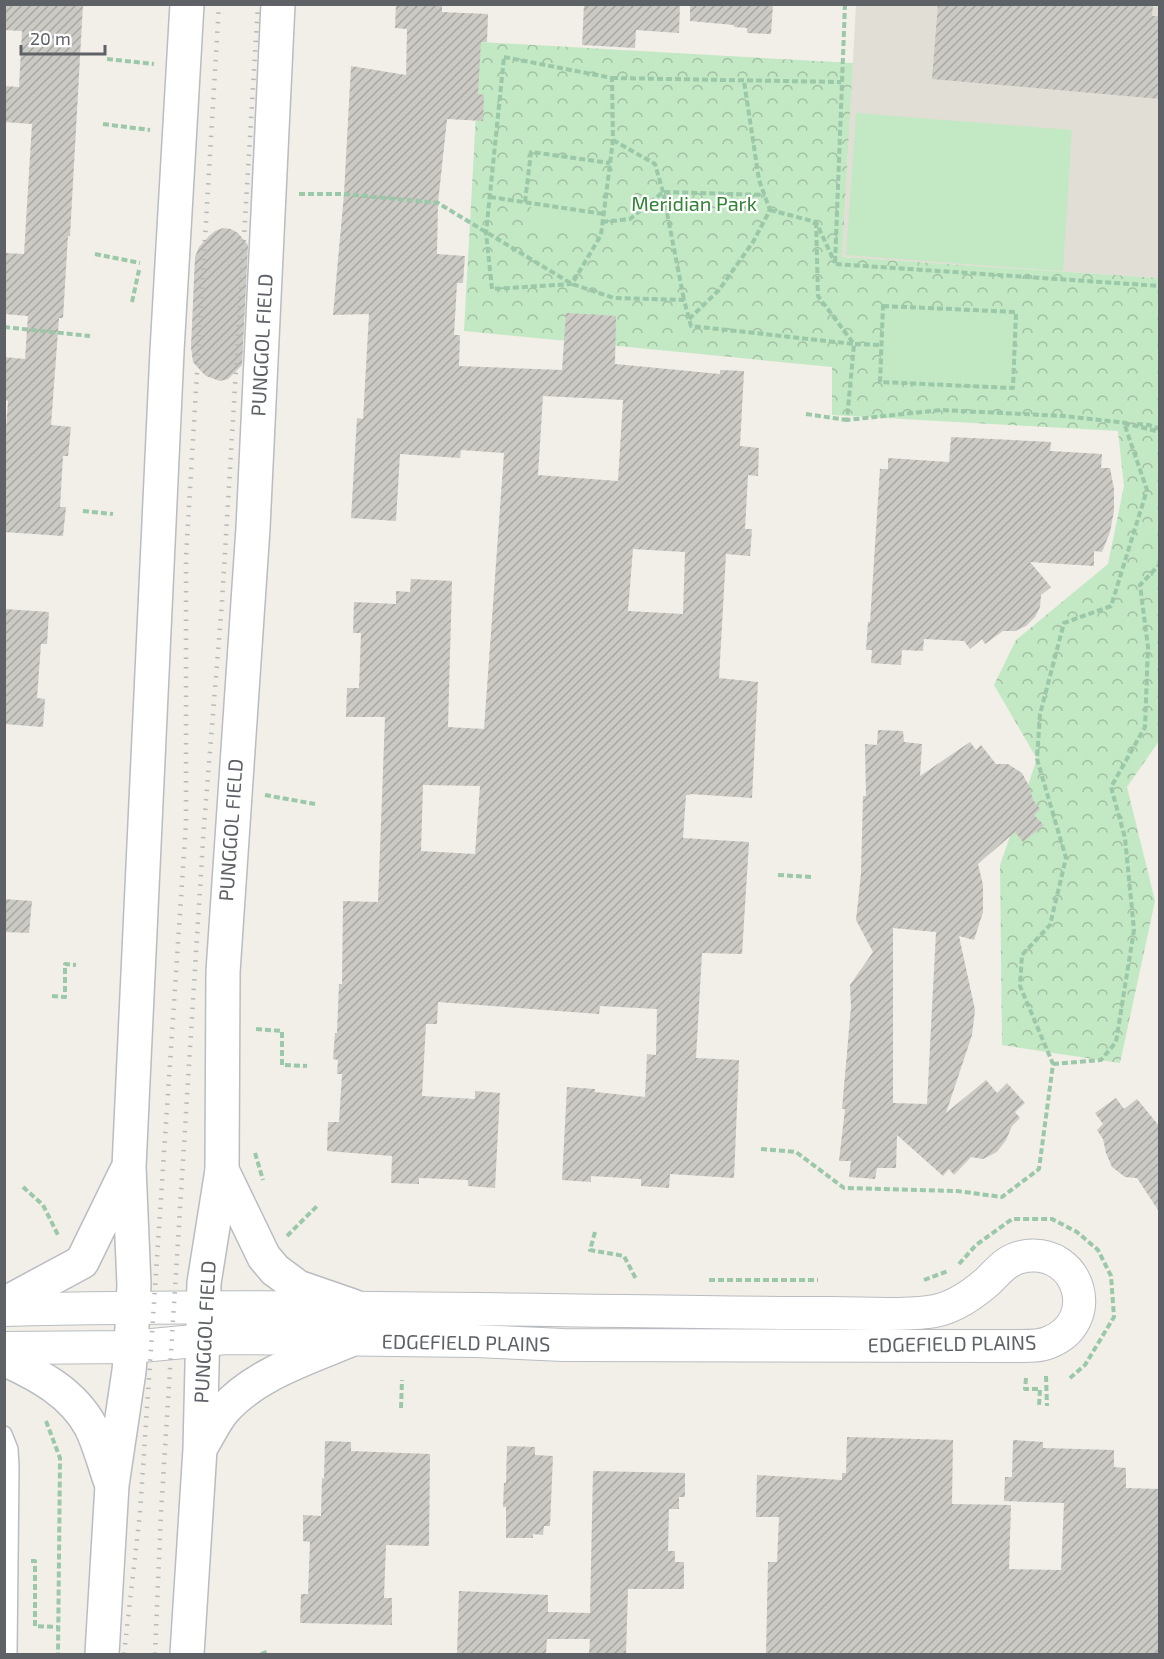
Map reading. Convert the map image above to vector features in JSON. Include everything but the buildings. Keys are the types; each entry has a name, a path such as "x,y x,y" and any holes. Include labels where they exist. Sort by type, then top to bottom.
{"street":[{"path":"102,1654 112,1485 131,1347 134,1285 129,1167 167,351 187,4"},
{"name":"PUNGGOL FIELD","path":"187,1654 200,1449 204,1283 222,1170 223,972 253,528 278,4"},
{"path":"4,1304 82,1262 129,1167"},
{"path":"222,1170 264,1257 275,1270 298,1287 353,1306"},
{"name":"EDGEFIELD PLAINS","path":"4,1310 132,1309 203,1324 226,1338 475,1341 563,1345 1014,1346 1050,1342 1072,1327 1081,1299 1077,1284 1066,1269 1050,1259 1024,1256 999,1268 988,1281 959,1302 930,1312 798,1313 227,1306 203,1324 131,1347 4,1348"},
{"path":"200,1449 221,1413 241,1394 283,1369 348,1341"},
{"path":"4,1359 36,1374 70,1398 91,1427 112,1485"}],"lane":[{"path":"4,1434 10,1449 11,1466 9,1654"}],"path":[{"path":"835,264 845,4"},
{"path":"572,284 492,289 486,233 504,57 612,78 841,82"},
{"path":"107,59 162,64"},
{"path":"572,284 601,236 613,140 612,78"},
{"path":"689,319 719,290 753,242 770,210 759,180 744,81"},
{"path":"103,124 156,130"},
{"path":"613,140 655,164 663,192 684,300 692,326 881,345"},
{"path":"525,202 531,152 610,163"},
{"path":"602,222 630,219 663,192 765,195"},
{"path":"293,194 344,194 438,203 572,284 614,298 684,300"},
{"path":"490,197 604,214"},
{"path":"770,210 816,222"},
{"path":"816,222 835,264"},
{"path":"816,222 818,296 855,344 847,420"},
{"path":"95,254 140,263"},
{"path":"835,264 1160,286"},
{"path":"883,306 1016,312 1013,388 880,382 881,345 883,306"},
{"path":"4,327 90,336"},
{"path":"806,414 847,420 941,410 1064,416 1149,425 1160,431"},
{"path":"761,1149 796,1152 844,1188 957,1191 1002,1197 1039,1169 1053,1064 1020,986 1022,955 1050,925 1066,858 1037,759 1040,714 1064,624 1111,606 1147,490 1124,423"},
{"path":"83,512 113,514"},
{"path":"1053,1064 1101,1060 1116,1041 1134,930 1125,838 1111,788 1145,727 1148,647 1140,585 1160,564"},
{"path":"260,794 315,804"},
{"path":"778,875 812,877"},
{"path":"52,996 65,997 65,964 76,965"},
{"path":"256,1018 256,1040"},
{"path":"256,1029 282,1031 282,1065 307,1066"},
{"path":"255,1143 255,1155 264,1182"},
{"path":"22,1187 43,1205 58,1235"},
{"path":"280,1229 284,1239 318,1205"},
{"path":"914,1284 954,1269 976,1245 1012,1220 1052,1219 1077,1232 1098,1250 1111,1276 1114,1317 1085,1365 1070,1378"},
{"path":"595,1232 590,1250 624,1256 636,1279"},
{"path":"625,1279 648,1279"},
{"path":"708,1280 826,1281"},
{"path":"1046,1376 1047,1406"},
{"path":"1026,1378 1025,1389 1040,1389 1040,1406"},
{"path":"401,1408 402,1380"},
{"path":"58,1654 60,1458 44,1414 70,1398"},
{"path":"10,1560 35,1561 35,1626 58,1627"},
{"path":"261,1654 269,1651"}],"shaded area":[{"path":"856,5 1159,5 1159,278 842,257"}],"green space":[{"name":"Meridian Park","path":"480,42 853,63 842,257 1159,278 1159,741 1127,787 1155,901 1120,1063 1002,1045 1000,865 1037,759 994,685 1016,640 1108,564 1124,486 1118,431 832,415 832,367 464,331"},
{"path":"856,113 1072,130 1063,271 846,255"},
{"path":"532,196 589,201 587,229 529,224"},
{"path":"883,306 1016,312 1013,388 880,382"}],"railway":[{"path":"124,1654 140,1513 186,823 186,557 219,4"},
{"path":"155,1654 161,1513 204,825 222,602 258,4"}]}
